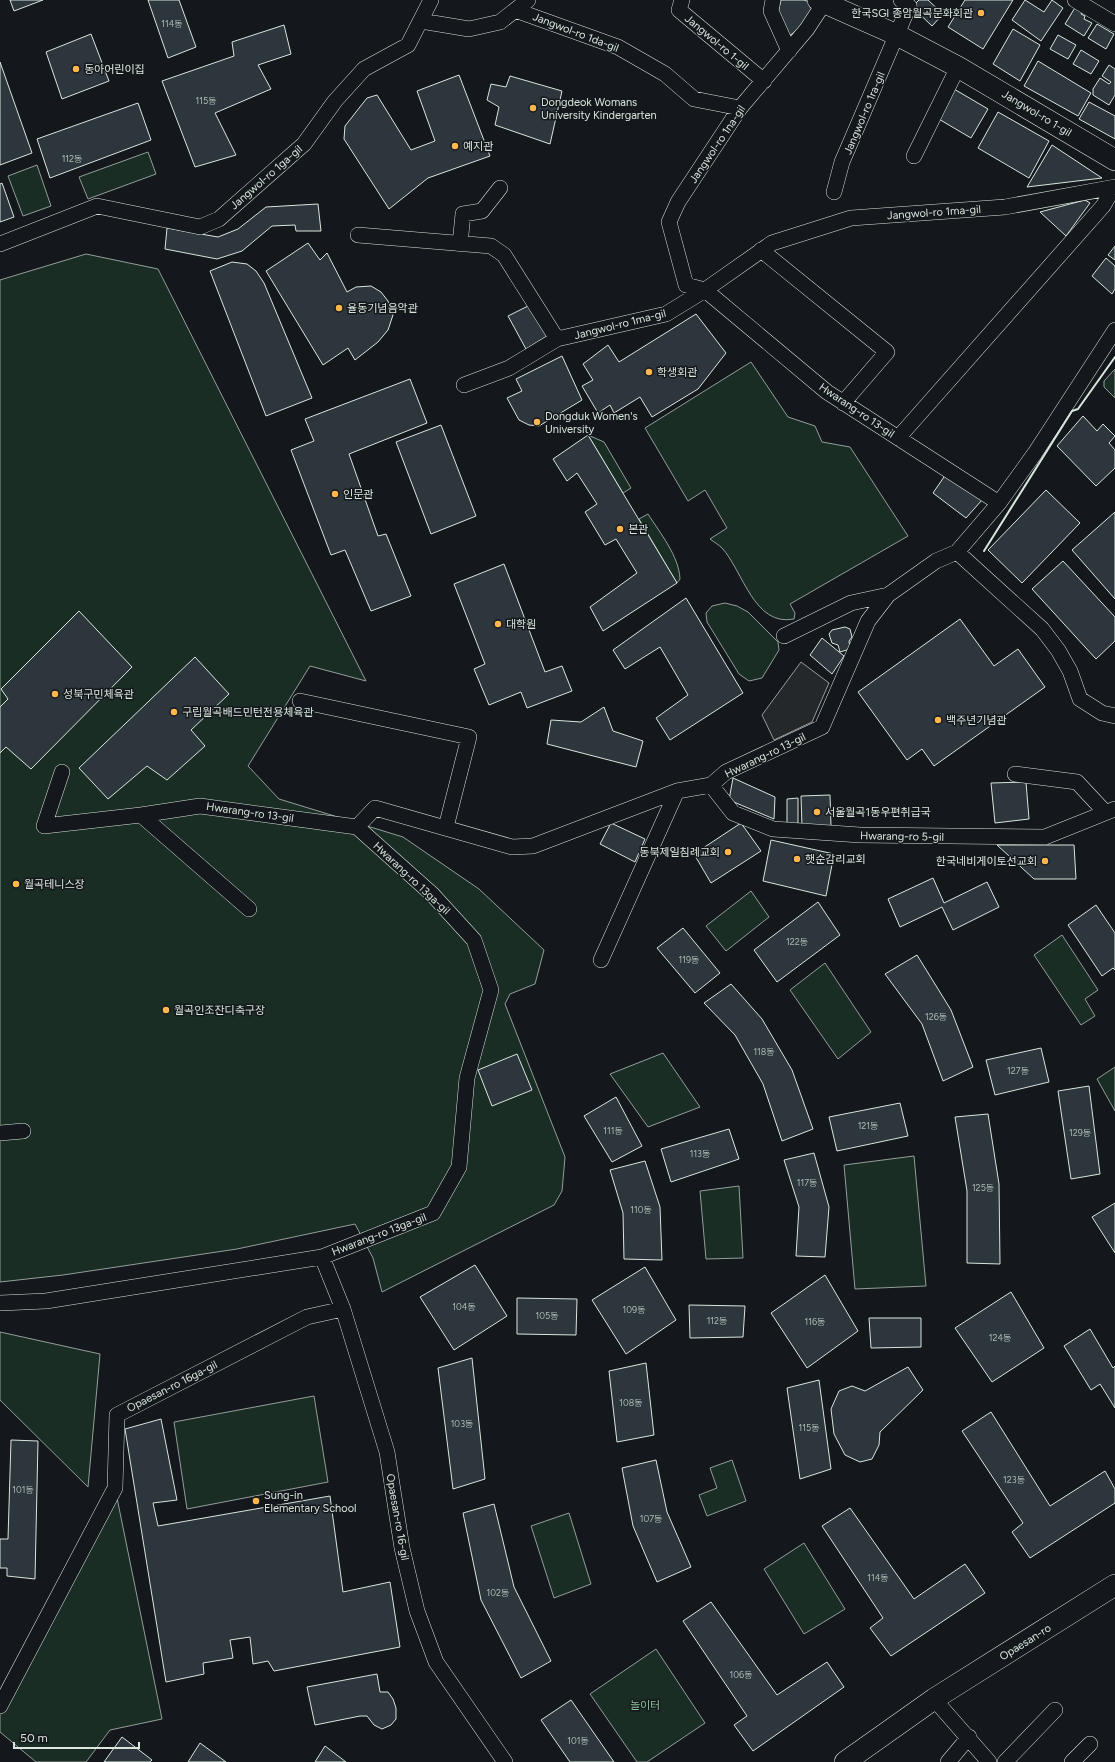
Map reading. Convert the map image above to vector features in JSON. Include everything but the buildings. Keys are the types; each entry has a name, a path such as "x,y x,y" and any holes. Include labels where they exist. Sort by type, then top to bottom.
{"street":[{"path":"431,0 420,21 469,29 500,22 528,0"},
{"name":"Jangwol-ro 1-gil","path":"682,0 679,10 764,81"},
{"path":"773,0 771,11 789,51"},
{"name":"Jangwol-ro 1ra-gil","path":"834,192 842,162 909,6 901,0"},
{"path":"1075,0 1115,24"},
{"name":"Jangwol-ro 1-gil","path":"821,2 897,35 958,67 1115,160"},
{"name":"Jangwol-ro 1na-gil","path":"705,290 686,285 668,222 678,202 740,108 807,29 821,2"},
{"name":"Jangwol-ro 1da-gil","path":"515,10 562,25 618,47 665,74 694,99 740,108"},
{"name":"Jangwol-ro 1ga-gil","path":"0,244 97,206 200,227 219,219 304,144 335,101 364,69 408,46 420,21"},
{"path":"914,156 958,67"},
{"path":"460,244 463,214 482,211 500,188"},
{"name":"Jangwol-ro 1ma-gil","path":"464,385 509,368 557,339 666,314 705,290 772,243 851,218 1005,207 1114,188"},
{"name":"Jangwol-ro 1ma-gil","path":"898,438 1103,206 1114,188"},
{"path":"358,235 492,246 504,255 557,339"},
{"path":"761,250 887,352 843,403"},
{"name":"Hwarang-ro 13-gil","path":"705,290 827,392 999,503"},
{"name":"Hwarang-ro 13-gil","path":"711,785 726,772 822,727 868,621 888,595 936,561 957,552 999,503 1035,453 1094,360 1115,330"},
{"path":"957,552 1042,629 1058,650 1070,670 1080,699 1102,713 1115,716"},
{"path":"784,636 851,603 888,595"},
{"path":"851,603 868,621"},
{"path":"300,701 469,737 446,827"},
{"name":"Hwarang-ro 13-gil","path":"62,772 44,826 141,815 200,806 357,827"},
{"name":"Hwarang-ro 5-gil","path":"711,785 733,813 773,830 860,835 1045,837 1110,811 1077,782 1015,774"},
{"path":"357,827 375,808 512,847 533,846 677,791 711,785"},
{"path":"601,960 677,791"},
{"path":"141,815 249,909"},
{"name":"Hwarang-ro 13ga-gil","path":"0,1303 46,1301 322,1257 432,1213 459,1167 467,1078 491,990 474,940 432,894 357,827"},
{"path":"0,1133 23,1131"},
{"name":"Opaesan-ro 16-gil","path":"322,1257 343,1309 387,1452 402,1548 420,1618 436,1662 505,1762"},
{"name":"Opaesan-ro 16ga-gil","path":"0,1706 115,1488 117,1415 307,1317 343,1309"},
{"name":"Opaesan-ro","path":"854,1760 934,1700 1115,1585"},
{"path":"934,1700 969,1737 989,1762"},
{"path":"1005,1762 1055,1710"},
{"path":"948,1762 969,1737"},
{"path":"1072,1762 1090,1744"}],"green space":[{"path":"148,152 156,174 88,199 79,177"},
{"path":"37,165 51,206 23,216 8,176"},
{"path":"86,254 158,269 366,681 310,666 248,766 279,799 403,837 479,889 544,950 535,984 510,994 505,1004 565,1157 562,1191 554,1205 382,1292 373,1258 355,1224 237,1249 63,1275 0,1282 0,280"},
{"path":"751,362 788,417 815,426 822,442 850,447 908,536 790,604 795,613 794,619 780,619 769,615 759,606 722,548 710,539 727,528 705,490 688,501 645,428"},
{"path":"1115,369 1115,398 1104,387 1104,381"},
{"path":"588,435 604,442 631,488 623,493"},
{"path":"648,514 673,553 679,570 680,579 677,583 639,519"},
{"path":"725,603 737,606 748,612 778,642 779,650 762,678 749,681 739,674 707,622 706,613 712,606"},
{"path":"751,891 769,917 726,951 706,926"},
{"path":"1062,935 1098,990 1085,999 1095,1016 1081,1025 1034,955"},
{"path":"825,963 871,1032 838,1059 790,990"},
{"path":"663,1053 700,1107 648,1127 610,1074"},
{"path":"1115,1067 1115,1111 1097,1079"},
{"path":"914,1156 926,1286 855,1289 844,1165"},
{"path":"739,1186 743,1258 706,1259 700,1191"},
{"path":"0,1332 100,1354 88,1487 0,1400"},
{"path":"314,1396 328,1482 187,1509 174,1422"},
{"path":"732,1460 746,1501 707,1516 699,1495 717,1488 710,1468"},
{"path":"115,1488 162,1719 110,1730 86,1762 36,1762 0,1732 0,1706"},
{"path":"569,1513 591,1584 554,1598 531,1526"},
{"path":"804,1543 845,1609 804,1634 764,1569"},
{"name":"놀이터","path":"656,1649 705,1723 647,1762 637,1762 590,1694"}],"shaded area":[{"path":"801,662 829,683 812,722 774,740 762,715"}],"wall":[{"path":"984,551 1072,411 1078,409 1115,357"}],"place":[{"name":"한국SGI 종암월곡문화회관","path":"981,13"},
{"name":"동아어린이집","path":"76,69"},
{"name":"Dongdeok Womans University Kindergarten","path":"533,108"},
{"name":"예지관","path":"455,146"},
{"name":"율동기념음악관","path":"339,308"},
{"name":"학생회관","path":"649,372"},
{"name":"Dongduk Women's University","path":"537,422"},
{"name":"인문관","path":"335,494"},
{"name":"본관","path":"620,529"},
{"name":"대학원","path":"498,624"},
{"name":"성북구민체육관","path":"55,694"},
{"name":"구립월곡배드민턴전용체육관","path":"174,712"},
{"name":"백주년기념관","path":"938,720"},
{"name":"서울월곡1동우편취급국","path":"817,812"},
{"name":"동북제일침례교회","path":"728,852"},
{"name":"햇순감리교회","path":"797,859"},
{"name":"한국네비게이토선교회","path":"1045,861"},
{"name":"월곡테니스장","path":"16,884"},
{"name":"월곡인조잔디축구장","path":"166,1010"},
{"name":"Sung-in Elementary School","path":"256,1501"}]}
